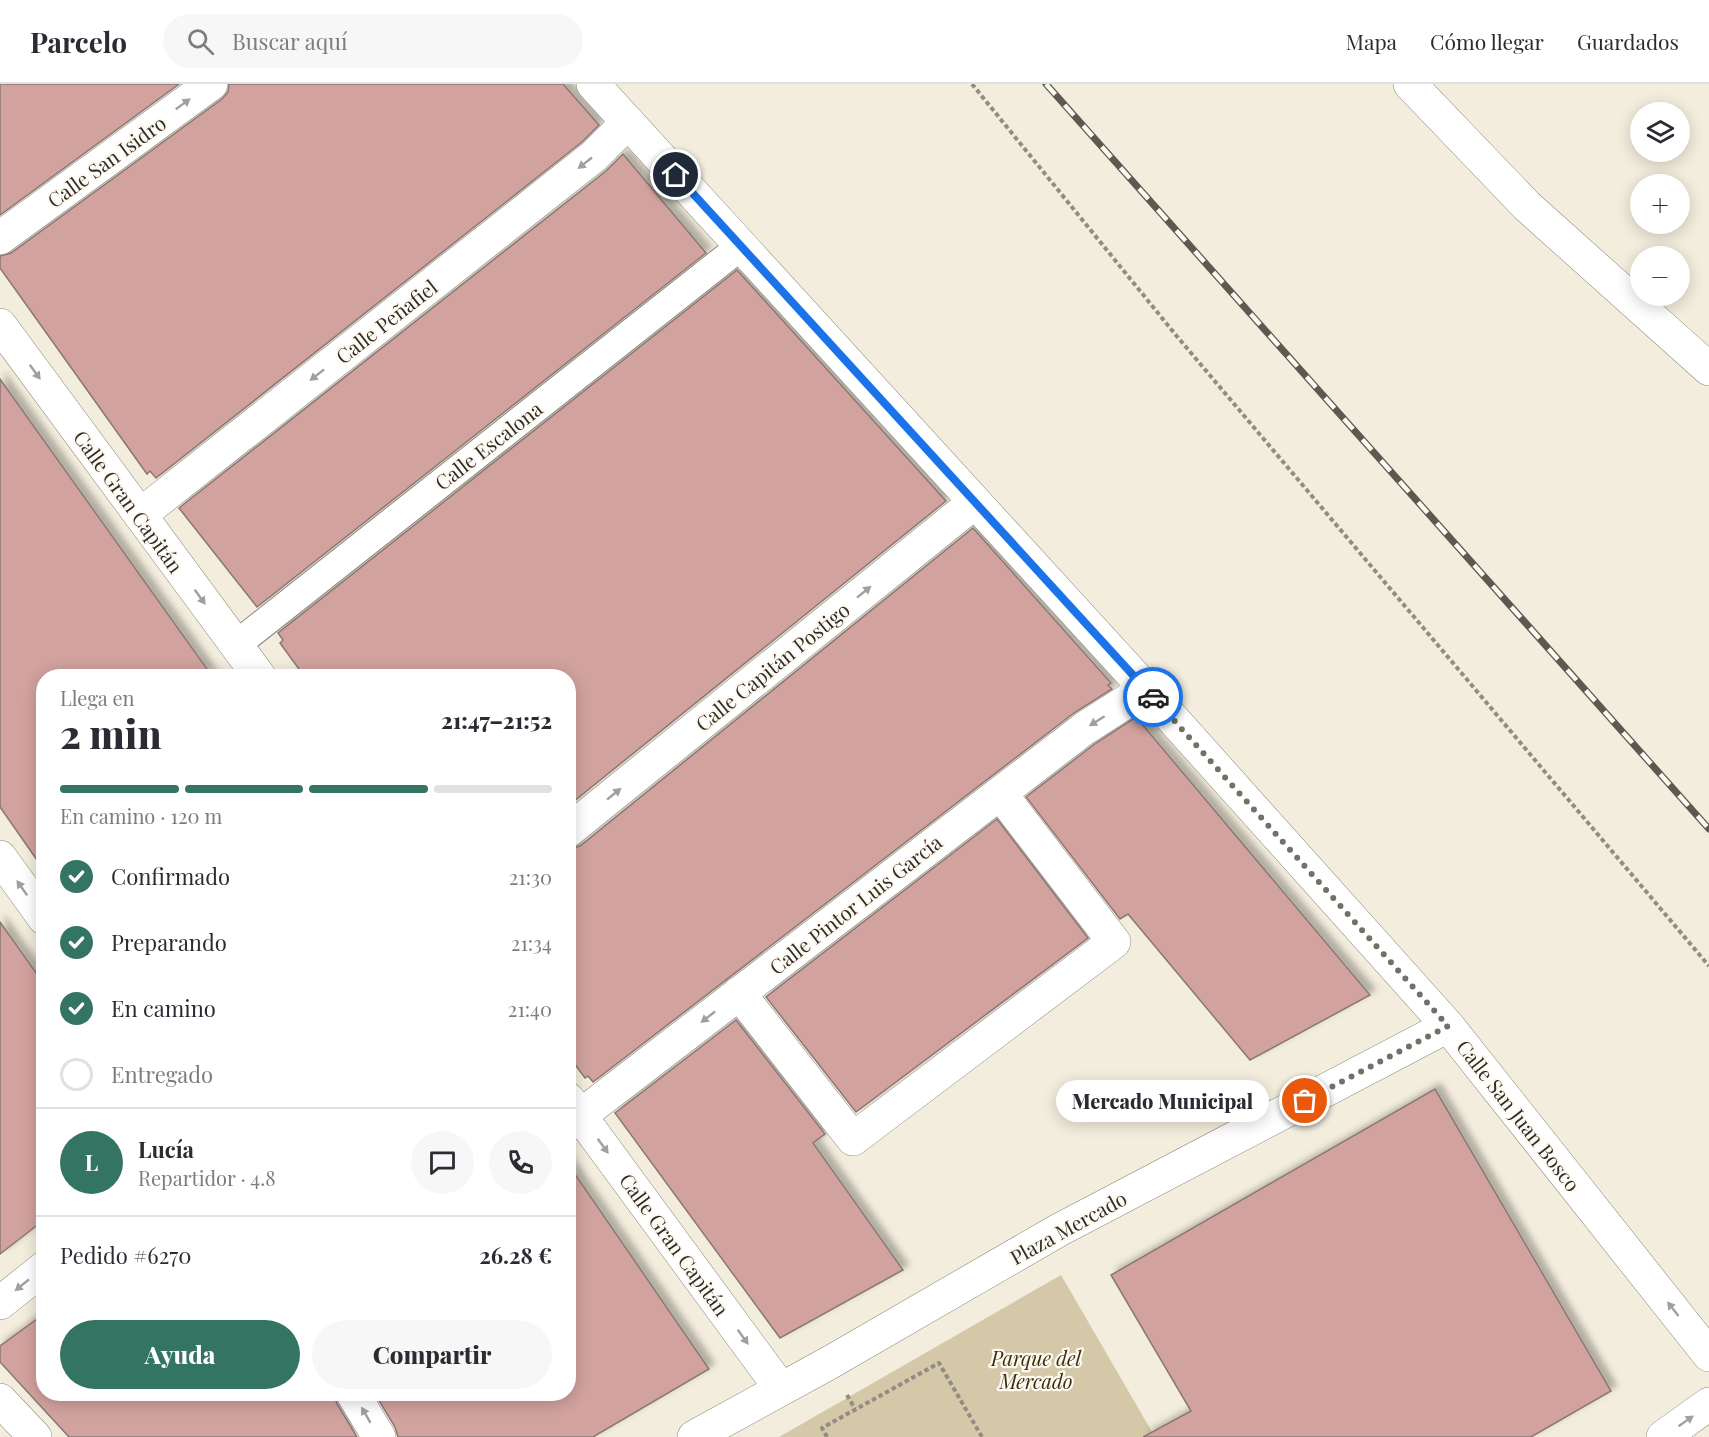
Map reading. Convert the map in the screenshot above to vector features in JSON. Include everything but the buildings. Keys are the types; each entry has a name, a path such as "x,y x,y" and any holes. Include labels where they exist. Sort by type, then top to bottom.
{"street":[{"name":"Calle San Isidro","path":"0,238 211,84"},
{"name":"Calle San Juan Bosco","path":"593,84 1146,689 1448,1026 1709,1355"},
{"path":"1410,84 1527,206 1709,369"},
{"name":"Calle Peñafiel","path":"140,515 594,156 628,122"},
{"name":"Calle Escalona","path":"236,645 741,246"},
{"name":"Calle Gran Capitán","path":"0,325 254,669"},
{"name":"Calle Capitán Postigo","path":"576,825 975,502"},
{"name":"Calle Pintor Luis García","path":"576,1111 739,993 1085,728 1146,689"},
{"path":"739,993 852,1139 1114,942 1000,794"},
{"path":"0,857 36,907"},
{"name":"Plaza Mercado","path":"694,1437 1059,1230 1448,1026"},
{"name":"Calle Gran Capitán","path":"576,1117 782,1389"},
{"path":"0,1303 36,1274"},
{"path":"0,1400 35,1437"},
{"path":"357,1401 379,1437"},
{"path":"1663,1437 1709,1404"}],"path":[{"path":"972,84 1175,334 1709,966"},
{"path":"827,1437 822,1428 939,1364 982,1437"}],"green space":[{"name":"Parque del Mercado","path":"1061,1275 1155,1437 779,1437"}],"railway":[{"path":"1046,84 1709,829"}],"way so far":[{"path":"1153,697 1448,1026 1305,1101"}],"place":[{"name":"Mercado Municipal","path":"1305,1101"}],"route":[{"path":"676,175 1153,697"}]}
